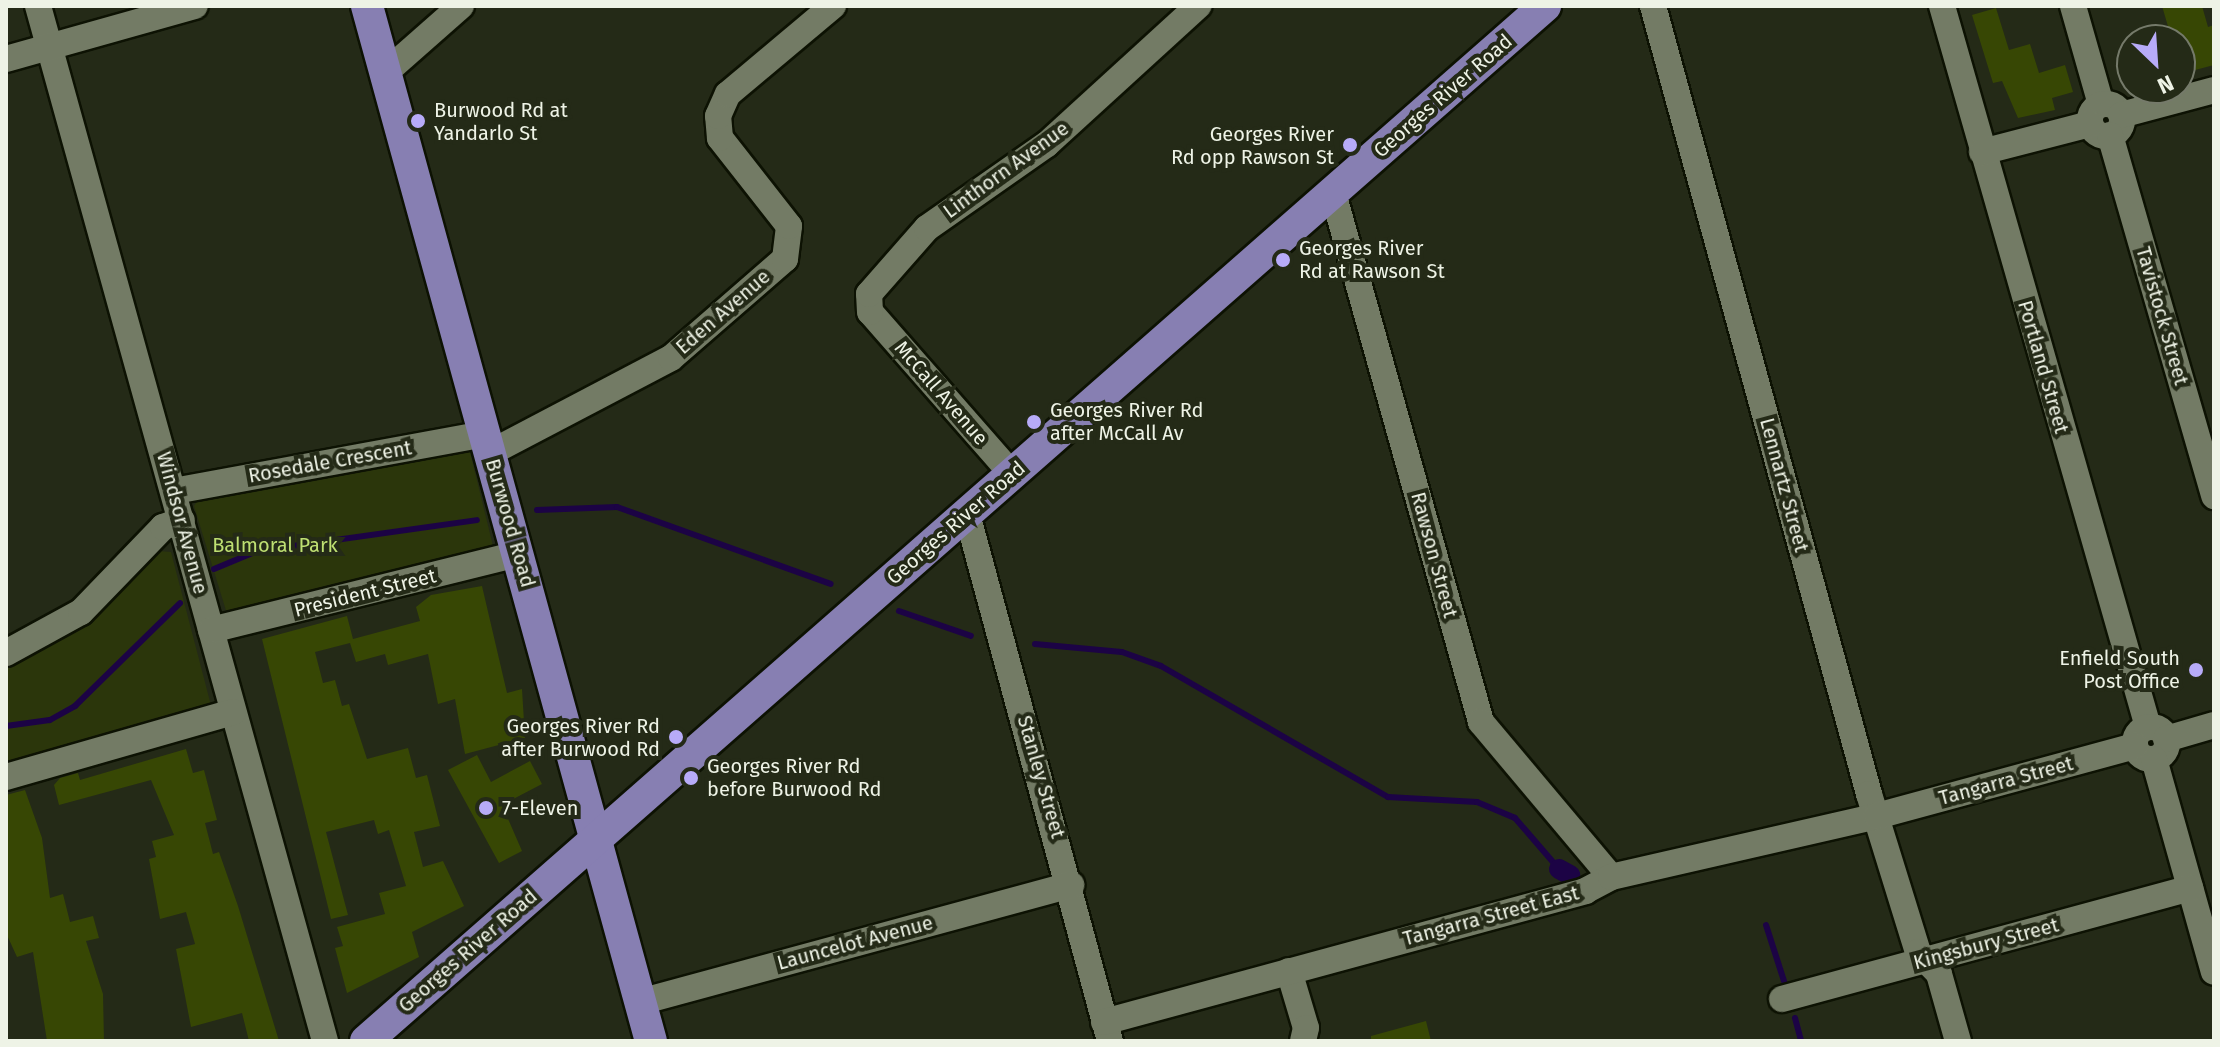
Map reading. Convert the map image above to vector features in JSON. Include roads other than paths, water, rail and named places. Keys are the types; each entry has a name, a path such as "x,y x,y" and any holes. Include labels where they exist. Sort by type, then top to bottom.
{"main road":[{"name":"Burwood Road","path":"367,6 651,1041"},
{"name":"Georges River Road","path":"366,1041 1545,6"}],"street":[{"name":"Windsor Avenue","path":"38,6 325,1041"},
{"path":"6,59 195,6"},
{"path":"385,73 461,6"},
{"name":"Eden Avenue","path":"488,443 671,358 785,259 789,226 720,138 718,116 728,94 833,6"},
{"name":"Linthorn Avenue","path":"870,312 869,294 902,252 976,189 1047,144 1198,6"},
{"name":"Lennartz Street","path":"1653,6 1877,816 1922,962 1939,974 1958,1041"},
{"name":"Portland Street","path":"1942,6 2214,972"},
{"name":"Tavistock Street","path":"2073,6 2214,496"},
{"path":"1982,152 2214,90"},
{"name":"Rawson Street","path":"1333,193 1481,722 1611,877"},
{"name":"McCall Avenue","path":"870,312 1012,474"},
{"name":"Rosedale Crescent","path":"174,491 488,443"},
{"name":"Stanley Street","path":"967,514 1071,885 1107,1031"},
{"path":"6,653 81,612 163,527 182,520"},
{"name":"President Street","path":"211,630 519,554"},
{"path":"6,777 233,712"},
{"name":"Tangarra Street","path":"1877,816 2214,725"},
{"name":"Tangarra Street East","path":"1107,1031 1289,971 1585,891 1611,877 1877,816"},
{"name":"Launcelot Avenue","path":"640,1002 1071,885"},
{"name":"Kingsbury Street","path":"1782,999 2190,888"},
{"path":"1289,971 1303,1041"}],"waterway":[{"path":"537,510 617,507 831,584"},
{"path":"214,569 257,551 477,520"},
{"path":"6,726 50,720 75,706 180,603"},
{"path":"899,611 971,636"},
{"path":"1035,644 1122,652 1161,666 1388,797 1477,802 1515,818 1559,869"},
{"path":"1559,869 1570,875"},
{"path":"1766,925 1784,981"},
{"path":"1795,1018 1801,1041"}],"place":[{"name":"Burwood Rd at Yandarlo St","path":"418,121"},
{"name":"Georges River Rd opp Rawson St","path":"1350,145"},
{"name":"Georges River Rd at Rawson St","path":"1283,260"},
{"name":"Georges River Rd after McCall Av","path":"1034,422"},
{"name":"Enfield South Post Office","path":"2196,670"},
{"name":"Georges River Rd after Burwood Rd","path":"676,737"},
{"name":"Georges River Rd before Burwood Rd","path":"691,778"},
{"name":"7-Eleven","path":"486,808"}],"park label":[{"name":"Balmoral Park","path":"275,545"}]}
